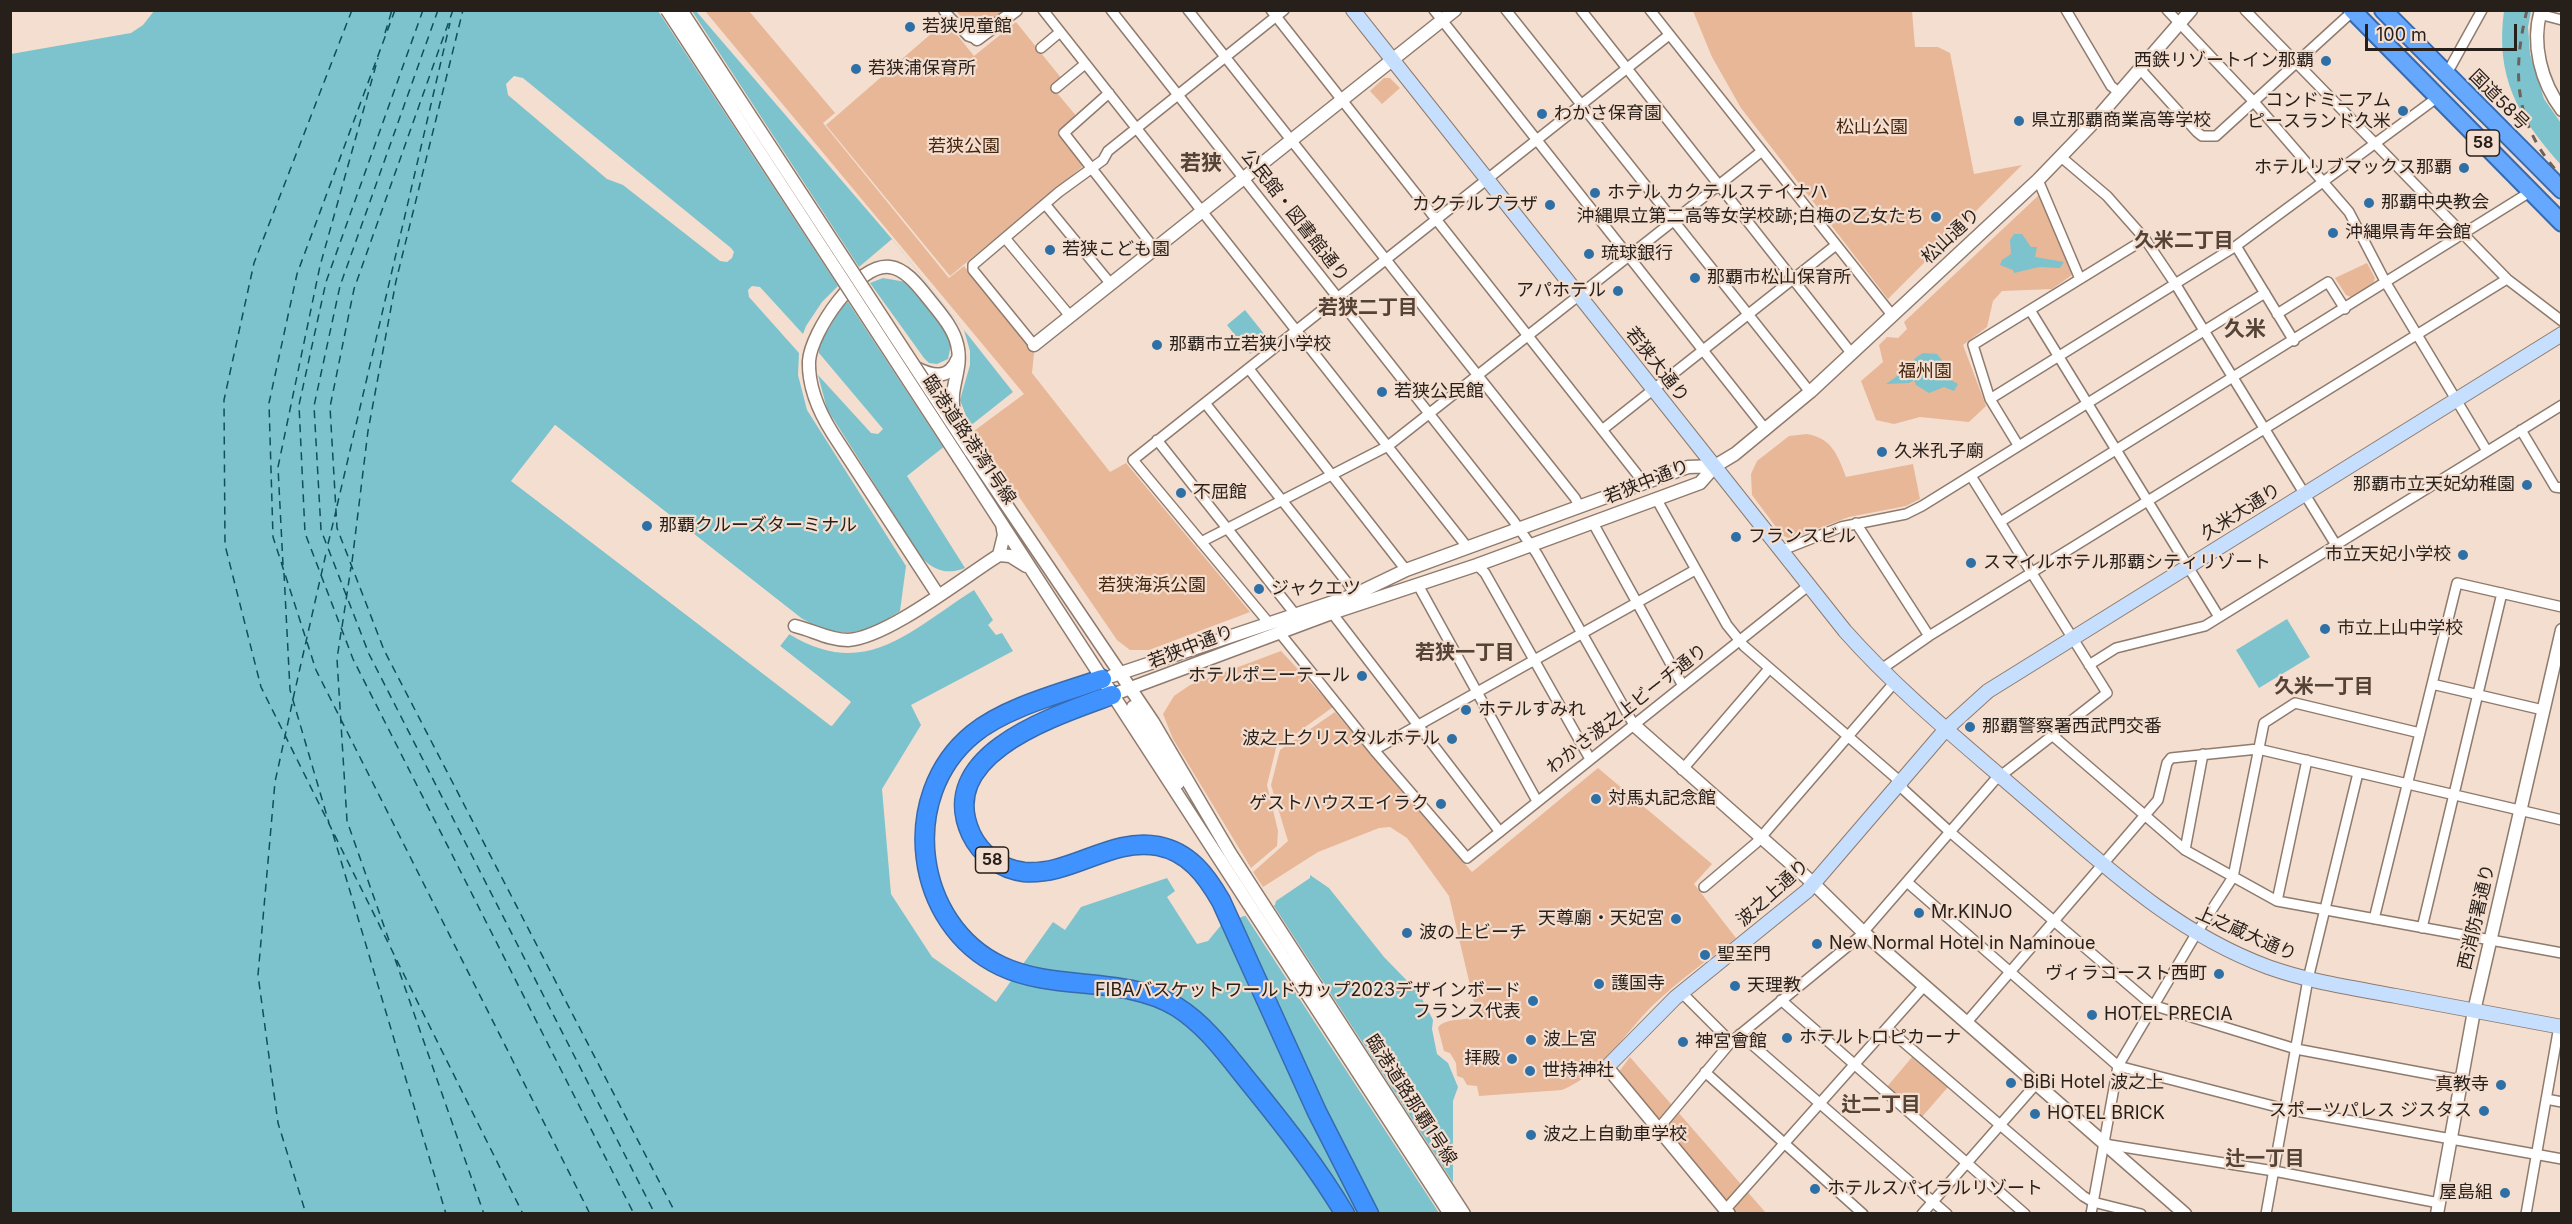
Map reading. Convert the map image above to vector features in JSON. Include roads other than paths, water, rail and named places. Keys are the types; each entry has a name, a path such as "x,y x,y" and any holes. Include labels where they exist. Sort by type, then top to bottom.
{"highway":[{"name":"国道58号","path":"2383,10 2562,190"},
{"name":"58","path":"2353,11 2562,223"},
{"path":"1110,676 1011,712 979,729 955,753 935,788 924,832 930,882 949,922 983,956 1031,977 1132,992 1176,1007 1214,1038 1289,1132 1346,1214"},
{"name":"58","path":"1122,692 1035,726 983,761 974,772 965,796 970,833 983,852 993,860 1025,872 1053,870 1120,848 1158,846 1181,855 1195,865 1206,876 1221,901 1317,1112 1369,1214"}],"main road":[{"name":"若狭大通り","path":"1353,10 1808,586 1881,670 1946,729"},
{"name":"久米大通り","path":"1946,729 1998,683 2562,334"},
{"name":"上之蔵大通り","path":"1946,729 2150,903 2196,934 2248,959 2308,980 2560,1026"},
{"name":"波之上通り","path":"1607,1067 1651,1020 1814,884 1946,729"}],"street":[{"name":"臨港道路港湾1号線","path":"667,10 965,454 1110,676"},
{"name":"臨港道路港湾1号線","path":"681,10 957,430 965,454 1033,573 1122,692 1192,817 1245,888"},
{"path":"944,11 968,36 976,39 1016,10"},
{"path":"1043,10 1468,548"},
{"name":"公民館・図書館通り","path":"1111,10 1532,545 1634,726"},
{"path":"1188,10 1575,498 1579,506"},
{"path":"1284,10 1273,14 1226,59 1108,151 1091,170 1045,204 973,265 973,270 1034,345 1455,10"},
{"path":"1434,10 1701,351 1766,430"},
{"path":"1506,10 1810,392"},
{"path":"1581,10 1852,354"},
{"path":"1650,10 1892,315"},
{"path":"2066,10 2111,86 2120,93"},
{"path":"2167,10 2254,102 2325,182 2355,220 2386,283 2487,451"},
{"name":"松山通り","path":"1715,466 1766,430 1810,392 2038,180 2120,93 2191,10"},
{"path":"2245,10 2507,279 2562,321"},
{"path":"2140,69 2202,136 2216,136 2353,11"},
{"path":"2446,75 2479,12"},
{"path":"2562,20 2540,13 2538,56 2549,90 2562,110"},
{"path":"1273,14 1644,483"},
{"path":"1041,48 1060,32"},
{"path":"1268,622 1133,460 1670,35"},
{"path":"1056,88 1086,64"},
{"path":"1109,93 1064,133 1154,248"},
{"path":"1990,399 2236,246 2376,145 2438,97"},
{"path":"1201,542 1389,446 1762,151"},
{"path":"2061,157 2107,196 2145,238 2205,331 2336,545"},
{"path":"2038,180 2080,279"},
{"path":"2000,522 2530,192"},
{"path":"1045,204 1110,284"},
{"path":"1005,238 1070,316"},
{"path":"2018,445 1990,399 1973,345 2145,238"},
{"path":"1602,430 1836,245"},
{"path":"2236,246 2294,341"},
{"path":"938,595 821,414 810,380 809,360 813,340 826,316 839,299 868,274 888,266 898,269 916,284 952,330 959,356 953,398 957,430"},
{"path":"1881,670 1929,636 2507,279"},
{"path":"2277,314 2328,282 2345,309"},
{"path":"1780,551 1856,523 1906,514 2265,293"},
{"path":"2031,310 2219,617"},
{"path":"916,368 928,374 940,375 951,370 959,356"},
{"path":"1248,369 1406,570"},
{"path":"1205,403 1349,585 1356,599"},
{"path":"2089,665 2116,648 2205,626 2562,405"},
{"path":"2521,430 2555,487 2562,488"},
{"path":"1157,440 1295,614"},
{"name":"若狭中通り","path":"1122,692 1332,613 1406,570 1688,467 1715,466"},
{"name":"若狭中通り","path":"1110,676 1268,622 1418,585 1477,565 1700,483 1715,466"},
{"path":"1658,1129 1731,1042 1863,932 2000,776 2107,693 1971,476"},
{"path":"1657,500 1695,570 1739,641 1768,670 1848,737 1950,832 2152,1005 2296,1049 2461,1080"},
{"path":"795,626 831,638 859,639 893,624 999,555 1004,535 1000,518"},
{"path":"1593,523 1683,686"},
{"path":"1856,523 1929,636"},
{"path":"999,555 1019,560 1033,573"},
{"path":"1477,565 1485,573 1590,759"},
{"path":"1279,633 1374,750 1695,570"},
{"path":"2374,920 2457,583 2562,607"},
{"path":"1418,585 1538,801"},
{"name":"わかさ波之上ビーチ通り","path":"1374,750 1467,858 1808,586"},
{"path":"2422,928 2502,593"},
{"path":"1332,613 1500,832"},
{"name":"西消防署通り","path":"2438,1208 2474,1011 2543,710 2557,671 2562,630"},
{"path":"1682,770 1768,670"},
{"path":"1110,676 1122,692"},
{"path":"1704,887 1760,839 1894,682"},
{"path":"2432,684 2543,710"},
{"name":"臨港道路港湾1号線","path":"1122,692 1153,722 1245,888"},
{"path":"2091,1214 2118,1066 2152,1005 2233,878 2264,723 2295,703 2420,733"},
{"path":"1634,726 1760,839 1814,884 1863,932 2185,1214"},
{"path":"2052,735 2185,850 2277,901 2562,953"},
{"path":"1967,1022 2158,800 2167,763 2171,758 2258,749 2562,820"},
{"path":"2185,850 2203,754"},
{"path":"2277,901 2307,760"},
{"path":"2266,1214 2308,980 2358,773"},
{"path":"1907,882 2118,1066 2285,1109 2450,1141 2562,1159"},
{"name":"臨港道路那覇1号線","path":"1245,888 1450,1214"},
{"name":"臨港道路那覇1号線","path":"1245,888 1464,1214"},
{"path":"1607,1067 1728,1211 1924,986"},
{"path":"1682,993 1731,1042"},
{"path":"1781,1000 2025,1214"},
{"path":"2526,1214 2560,1026"},
{"path":"1887,1028 1999,1125 2093,1202 2141,1214"},
{"path":"1740,1034 1947,1214"},
{"path":"1705,1072 1787,1143 1863,1214"},
{"path":"1922,1214 2036,1084"},
{"path":"2546,1099 2562,1102"},
{"path":"2104,1143 2274,1171 2438,1208"}],"water":[{"path":"154,11 696,11 892,239 1013,392 907,476 965,568 953,571 942,570 931,566 921,557 906,566 900,611 863,630 840,632 828,630 801,618 555,425 512,481 831,726 850,701 780,646 789,634 816,647 841,653 864,652 886,645 907,634 974,590 993,620 988,625 996,635 1002,633 1013,651 911,705 921,725 882,789 891,894 932,957 996,1002 1053,922 1065,930 1081,907 1167,878 1175,891 1167,897 1197,944 1208,941 1222,924 1275,905 1276,901 1310,878 1310,875 1329,888 1384,957 1419,993 1433,1020 1432,1029 1437,1054 1448,1063 1458,1087 1453,1101 1453,1213 11,1214 11,54 131,33 143,25"},
{"path":"2504,11 2531,11 2528,27 2530,54 2544,99 2561,123 2561,165 2533,130 2513,95 2503,56"},
{"path":"2014,234 2022,234 2031,247 2037,247 2035,257 2064,262 2060,268 2039,267 2014,273 2013,270 2000,265 2002,260 2011,254 2010,240"},
{"path":"1245,310 1269,340 1250,354 1227,325"},
{"path":"1923,353 1937,354 1945,364 1942,375 1958,384 1954,391 1944,387 1929,393 1916,385 1914,380 1909,383 1886,384 1904,371 1901,364 1912,365 1915,358"},
{"path":"2287,619 2310,657 2259,688 2236,650"}],"railway":[{"path":"2527,10 2519,56 2521,99 2534,139 2562,177"}],"place":[{"name":"若狭児童館","path":"910,27"},
{"name":"西鉄リゾートイン那覇","path":"2326,61"},
{"name":"若狭浦保育所","path":"856,69"},
{"name":"コンドミニアム ピースランド久米","path":"2403,111"},
{"name":"わかさ保育園","path":"1542,114"},
{"name":"県立那覇商業高等学校","path":"2019,121"},
{"name":"ホテルリブマックス那覇","path":"2464,168"},
{"name":"ホテル カクテルステイナハ","path":"1595,193"},
{"name":"那覇中央教会","path":"2369,203"},
{"name":"カクテルプラザ","path":"1550,205"},
{"name":"沖縄県立第二高等女学校跡;白梅の乙女たち","path":"1936,217"},
{"name":"沖縄県青年会館","path":"2333,233"},
{"name":"若狭こども園","path":"1050,250"},
{"name":"琉球銀行","path":"1589,254"},
{"name":"那覇市松山保育所","path":"1695,278"},
{"name":"アパホテル","path":"1618,291"},
{"name":"那覇市立若狭小学校","path":"1157,345"},
{"name":"若狭公民館","path":"1382,392"},
{"name":"久米孔子廟","path":"1882,452"},
{"name":"那覇市立天妃幼稚園","path":"2527,485"},
{"name":"不屈館","path":"1181,493"},
{"name":"那覇クルーズターミナル","path":"647,526"},
{"name":"フランスビル","path":"1736,537"},
{"name":"市立天妃小学校","path":"2463,555"},
{"name":"スマイルホテル那覇シティリゾート","path":"1971,563"},
{"name":"ジャクエツ","path":"1259,589"},
{"name":"市立上山中学校","path":"2325,629"},
{"name":"ホテルポニーテール","path":"1362,676"},
{"name":"ホテルすみれ","path":"1466,710"},
{"name":"那覇警察署西武門交番","path":"1970,727"},
{"name":"波之上クリスタルホテル","path":"1452,739"},
{"name":"対馬丸記念館","path":"1596,799"},
{"name":"ゲストハウスエイラク","path":"1441,804"},
{"name":"Mr.KINJO","path":"1919,913"},
{"name":"天尊廟・天妃宮","path":"1676,919"},
{"name":"波の上ビーチ","path":"1407,933"},
{"name":"New Normal Hotel in Naminoue","path":"1817,944"},
{"name":"聖至門","path":"1705,955"},
{"name":"ヴィラコースト西町","path":"2219,974"},
{"name":"護国寺","path":"1599,984"},
{"name":"天理教","path":"1735,986"},
{"name":"FIBAバスケットワールドカップ2023デザインボード フランス代表","path":"1533,1001"},
{"name":"HOTEL PRECIA","path":"2092,1015"},
{"name":"ホテルトロピカーナ","path":"1787,1038"},
{"name":"波上宮","path":"1531,1040"},
{"name":"神宮會館","path":"1683,1042"},
{"name":"拝殿","path":"1512,1059"},
{"name":"世持神社","path":"1530,1071"},
{"name":"BiBi Hotel 波之上","path":"2011,1083"},
{"name":"真教寺","path":"2501,1085"},
{"name":"スポーツパレス ジスタス","path":"2484,1111"},
{"name":"HOTEL BRICK","path":"2035,1114"},
{"name":"波之上自動車学校","path":"1531,1135"},
{"name":"ホテルスパイラルリゾート","path":"1815,1189"},
{"name":"屋島組","path":"2505,1193"}],"district":[{"name":"若狭","path":"1201,164"},
{"name":"久米二丁目","path":"2184,241"},
{"name":"若狭二丁目","path":"1368,308"},
{"name":"久米","path":"2245,330"},
{"name":"若狭一丁目","path":"1465,653"},
{"name":"久米一丁目","path":"2324,687"},
{"name":"辻二丁目","path":"1881,1105"},
{"name":"辻一丁目","path":"2265,1159"}],"park label":[{"name":"松山公園","path":"1872,128"},
{"name":"若狭公園","path":"964,147"},
{"name":"福州園","path":"1925,372"},
{"name":"若狭海浜公園","path":"1152,586"}]}
